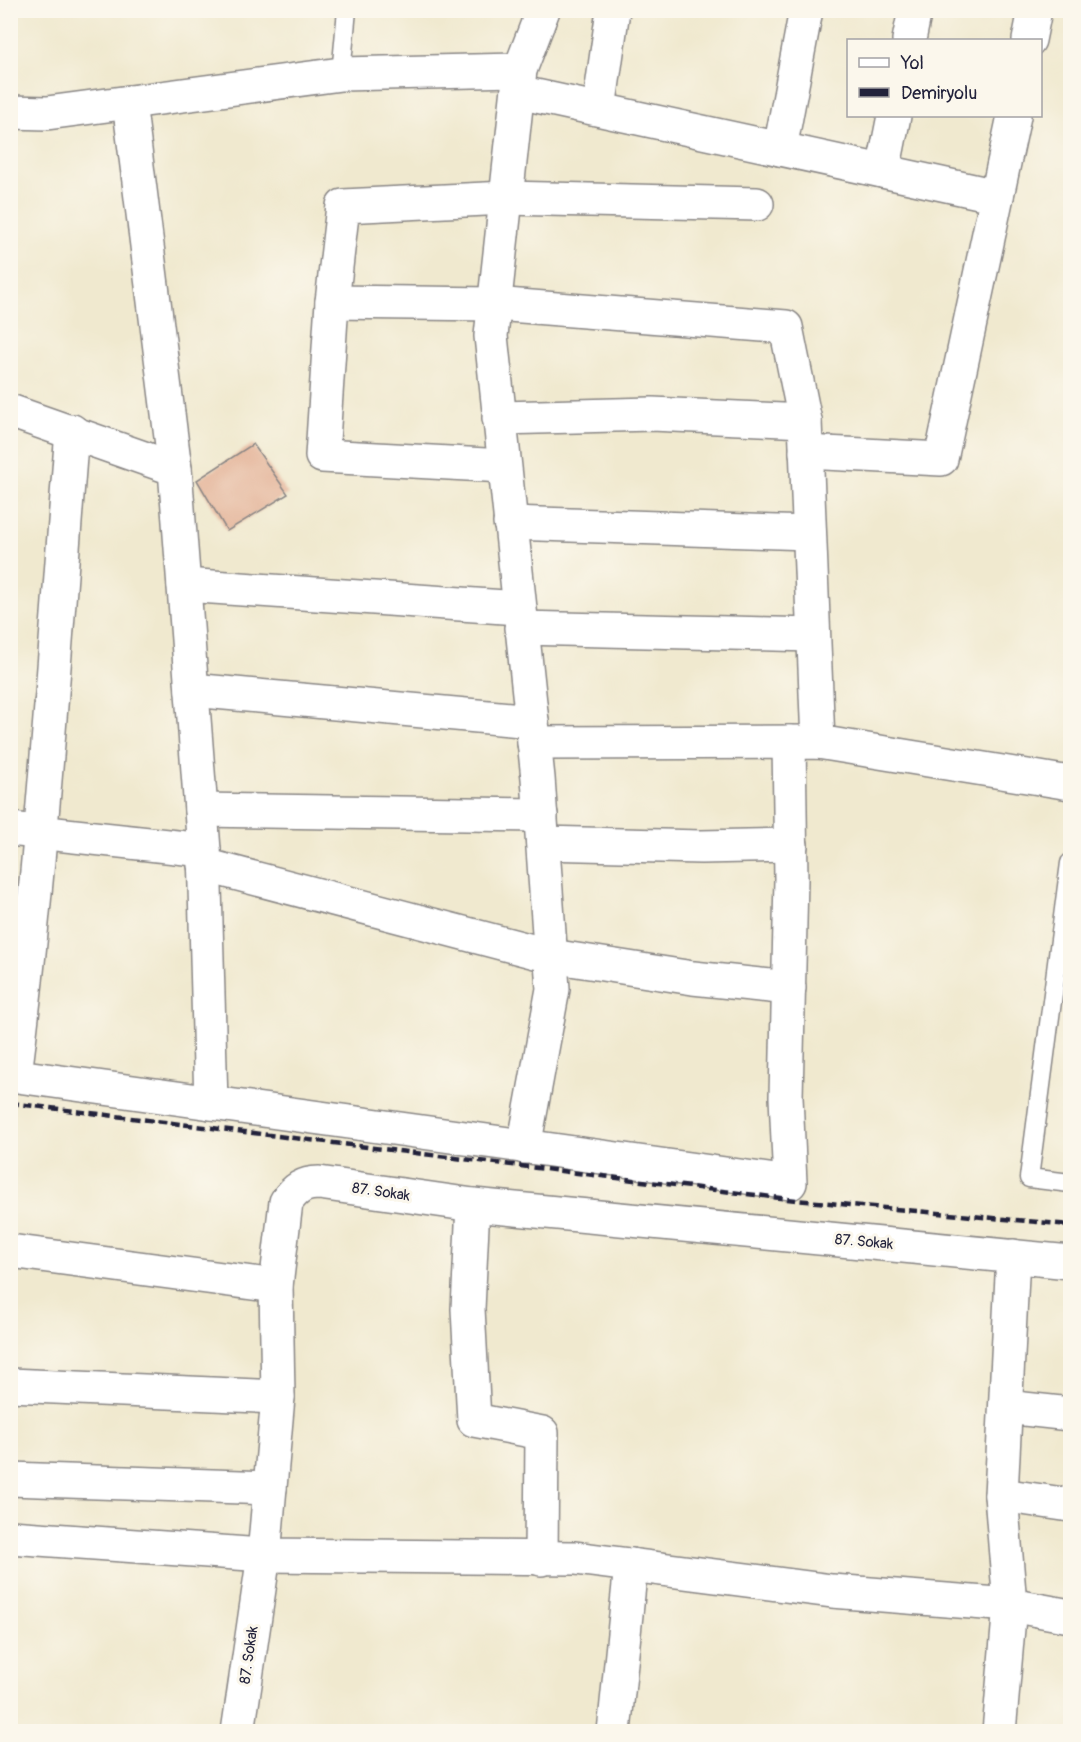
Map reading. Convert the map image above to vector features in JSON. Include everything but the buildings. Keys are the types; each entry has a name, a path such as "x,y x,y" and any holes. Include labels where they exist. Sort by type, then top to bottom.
{"street":[{"path":"524,1147 554,989 533,732 491,336 519,81 543,10"},
{"path":"599,109 613,10"},
{"path":"780,149 806,10"},
{"path":"909,39 915,10"},
{"path":"1029,39 1035,10"},
{"path":"10,112 47,113 341,74 519,81 599,109 997,196"},
{"path":"129,102 175,469 204,858 211,1103"},
{"path":"883,171 894,117"},
{"path":"499,418 652,414 941,459 1014,117"},
{"path":"504,466 322,456 332,302 343,206 506,198 757,204"},
{"path":"72,431 25,830 25,997 13,1075 789,1183 786,1097 791,845 813,635 805,437 786,327 494,304 332,302"},
{"path":"10,411 175,469"},
{"path":"510,523 809,533"},
{"path":"184,585 520,618 813,635"},
{"path":"192,690 533,732 803,742 1071,783"},
{"path":"201,810 542,829 701,847 791,845"},
{"path":"25,830 204,858 551,956 693,978 789,988"},
{"name":"87. Sokak","path":"238,1731 264,1555 278,1398 276,1286 286,1202 293,1192 302,1186 319,1183 473,1205 1071,1262"},
{"path":"473,1205 468,1310 474,1420 542,1433 541,1559"},
{"path":"10,1251 276,1286"},
{"path":"999,1731 1010,1605 1001,1495 1013,1256"},
{"path":"10,1385 278,1398"},
{"path":"1006,1407 1071,1414"},
{"path":"10,1479 270,1488"},
{"path":"1001,1495 1071,1505"},
{"path":"10,1537 264,1555 575,1558 832,1591 1010,1605 1071,1616"},
{"path":"614,1731 631,1565"}],"lane":[{"path":"341,74 347,10"},
{"path":"1071,864 1029,1178 1071,1183"}],"railway":[{"path":"10,1103 796,1200 1070,1225"}]}
